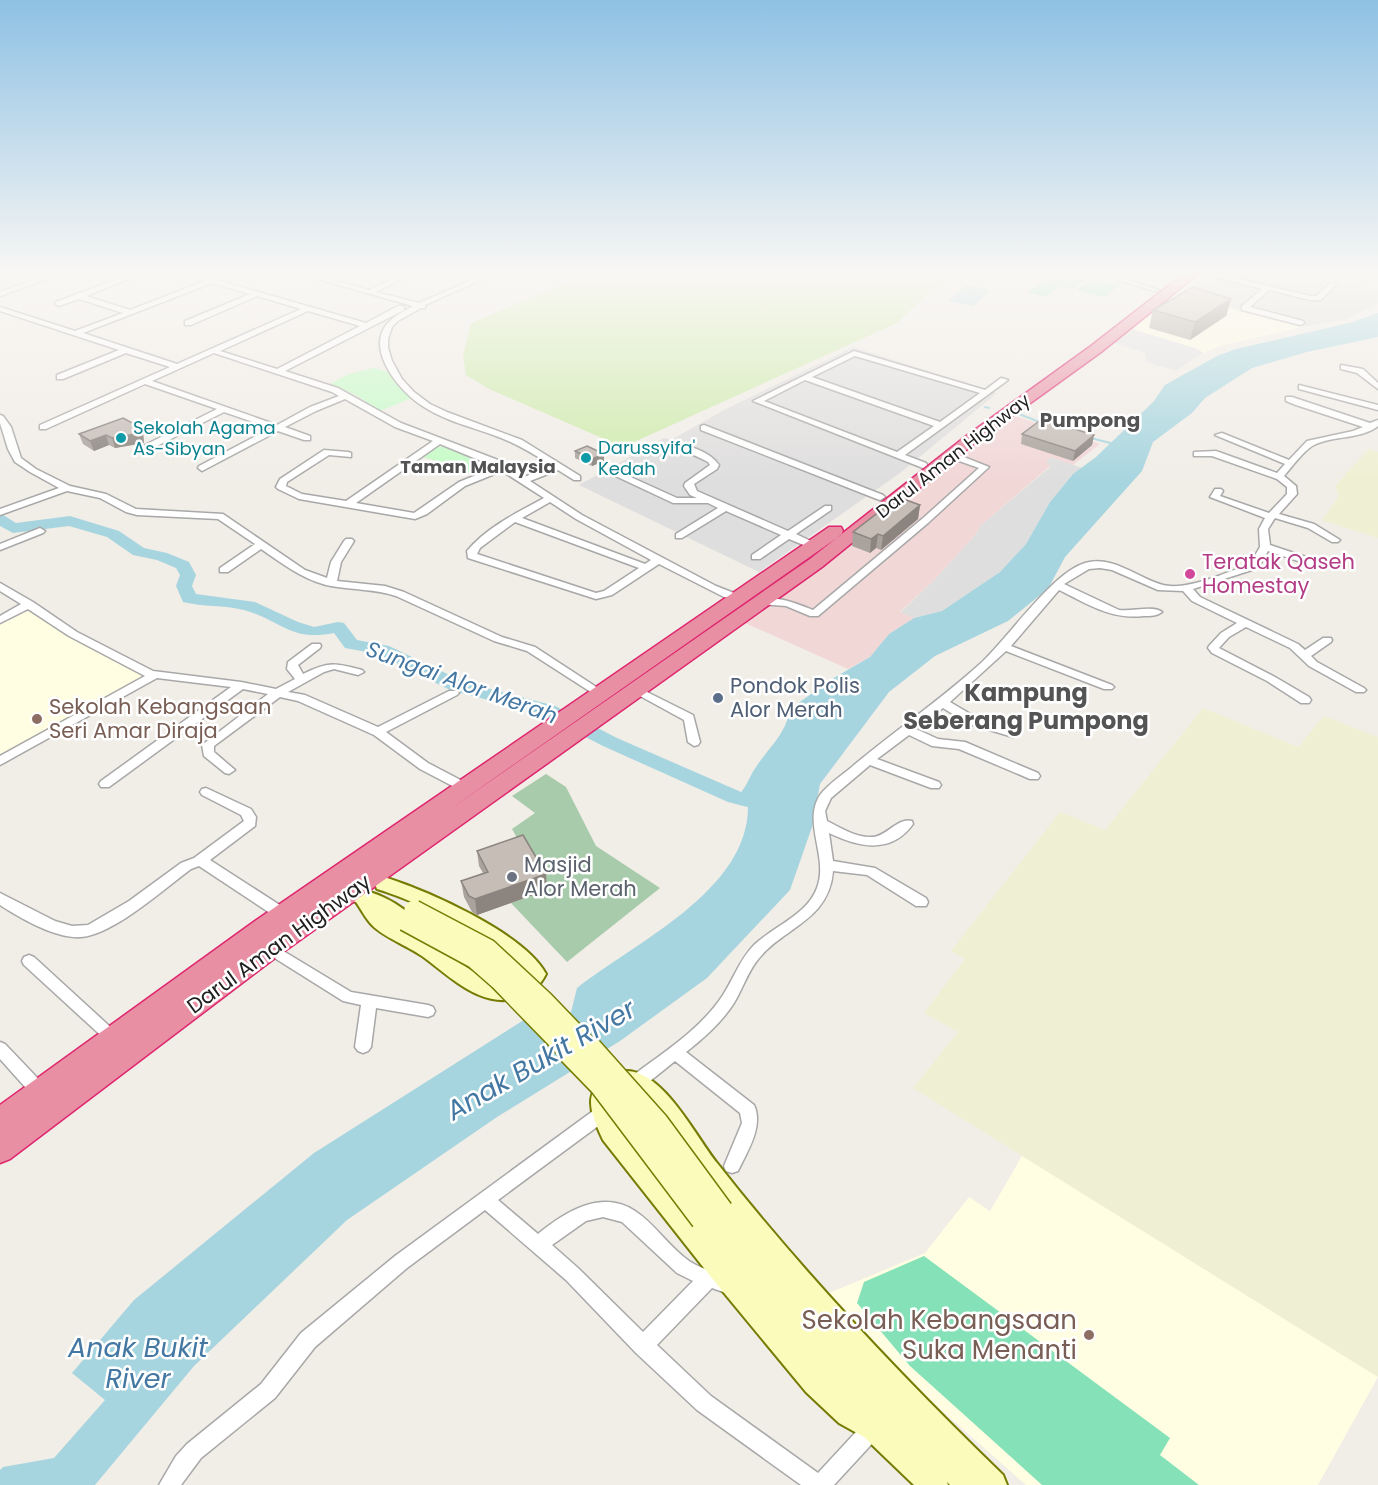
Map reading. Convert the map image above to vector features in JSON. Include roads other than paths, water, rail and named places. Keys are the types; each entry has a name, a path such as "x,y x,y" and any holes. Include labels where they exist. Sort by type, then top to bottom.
{"highway":[{"name":"Darul Aman Highway","path":"586,714 635,689 723,629 745,598 791,580 879,514 1092,342"},
{"name":"Darul Aman Highway","path":"586,714 601,694 745,598 923,465 1077,355 1096,349 1104,342"},
{"path":"552,738 586,714"},
{"name":"Darul Aman Highway","path":"0,1121 284,915 466,788 552,738"},
{"name":"Darul Aman Highway","path":"0,1150 270,948 384,876 552,738"}],"street":[{"path":"104,342 178,367"},
{"path":"43,428 233,342"},
{"path":"277,372 335,342"},
{"path":"385,342 385,356 392,371 422,402 438,412 517,441 577,478"},
{"path":"60,377 126,350"},
{"path":"214,351 346,396 398,424 473,452 504,467 550,499 728,595 788,603 814,614 985,467 951,455"},
{"path":"923,465 757,401 851,353 984,392"},
{"path":"1344,367 1360,371 1378,387"},
{"path":"804,377 940,425"},
{"path":"899,455 984,392 1004,381"},
{"path":"146,382 307,438"},
{"path":"1302,387 1378,408"},
{"path":"202,468 277,427 346,396"},
{"path":"1289,399 1310,409 1375,425"},
{"path":"148,447 224,409"},
{"path":"1,420 12,449 23,466 66,488 95,494 137,512 220,516 301,572 331,583 378,588 400,594 498,639 531,649 601,694"},
{"path":"1280,477 1289,463 1310,442 1356,433 1375,425"},
{"path":"704,428 880,497"},
{"path":"1219,435 1289,463"},
{"path":"347,505 439,441"},
{"path":"654,452 675,445 714,462 714,467 689,486 693,493 706,501 814,546"},
{"path":"0,452 12,449"},
{"path":"348,455 327,452 281,484 292,494 415,516 462,484 504,467"},
{"path":"874,1427 860,1422 833,1400 733,1288 611,1132 603,1113 602,1100 609,1088 623,1081 638,1081 704,1029 728,1000 750,959 762,947 806,914 818,900 824,890 826,865 819,811 826,796 868,760 942,703 1005,647 1057,585 1084,568 1100,565 1115,568 1162,588 1186,588 1254,566 1265,547 1263,525 1284,507 1293,491 1291,486 1280,477 1213,453 1197,454"},
{"path":"524,480 558,467"},
{"path":"612,472 676,501 706,501"},
{"path":"2,511 66,488"},
{"path":"1218,491 1215,497 1311,526 1335,540"},
{"path":"550,499 514,518 477,546 472,551 472,556 591,596 605,595 659,559"},
{"path":"679,536 724,508"},
{"path":"756,557 828,508"},
{"path":"514,518 645,567"},
{"path":"0,547 40,531"},
{"path":"331,583 336,561 349,541"},
{"path":"224,570 262,544"},
{"path":"1265,547 1317,564"},
{"path":"1057,585 1116,613 1128,615 1157,612"},
{"path":"0,586 73,634 155,675 279,692 339,713 378,732 424,766 466,788"},
{"path":"1186,588 1196,599 1297,648 1304,656 1360,690"},
{"path":"0,620 29,604"},
{"path":"1246,622 1220,640 1213,648 1305,700"},
{"path":"1304,656 1327,640"},
{"path":"302,680 293,669 292,664 316,646"},
{"path":"1005,647 1108,687"},
{"path":"229,770 208,753 208,745 279,692 302,680 330,667 357,672"},
{"path":"0,761 155,675"},
{"path":"105,784 241,685"},
{"path":"635,689 689,718 694,742"},
{"path":"378,732 453,693"},
{"path":"942,703 973,721 1013,733"},
{"path":"908,729 936,743 961,745 1034,777"},
{"path":"868,760 934,785"},
{"path":"0,898 19,911 78,932 87,931 102,924 186,866 199,861 250,823 250,817 246,812 206,792"},
{"path":"820,823 854,839 869,842 887,840 907,824"},
{"path":"199,861 208,864 284,915"},
{"path":"826,865 870,871 921,902"},
{"path":"356,895 379,921 419,944 484,989 496,992 509,991 528,985 535,978 533,966 498,940 400,888 384,876"},
{"path":"384,876 394,897 410,916"},
{"path":"356,895 410,916 475,959 532,1013 602,1085 641,1134 712,1215 761,1263 844,1363 872,1393 970,1485"},
{"path":"270,948 337,991 357,1000 428,1011"},
{"path":"29,961 113,1038"},
{"path":"363,1047 369,1001"},
{"path":"0,1048 40,1092"},
{"path":"676,1053 748,1110 750,1123 732,1166"},
{"path":"638,1081 650,1091 773,1251 836,1324 922,1416 993,1485"},
{"path":"169,1485 194,1451 268,1391 308,1340 401,1262 603,1113"},
{"path":"484,1199 572,1274 643,1346 723,1418 819,1485 874,1427"},
{"path":"539,1245 569,1219 581,1213 594,1210 618,1211 628,1216 683,1267 733,1288"},
{"path":"712,1215 796,1339 874,1427 934,1485"},
{"path":"643,1346 709,1278"}],"water":[{"name":"Anak Bukit River","path":"1265,342 1353,342 1307,352 1252,368 1205,398 1192,413 1153,442 1142,471 1065,557 1048,589 1008,621 935,656 889,692 820,784 812,827 790,890 707,978 620,1041 497,1117 347,1220 194,1366 95,1485 0,1485 0,1470 3,1467 54,1458 105,1400 72,1373 134,1300 314,1153 538,1011 551,1017 571,1012 577,988 684,912 709,889 729,864 743,837 748,807 735,797 744,788 785,727 790,709 832,679 870,657 889,634 914,618 942,611 1000,572 1026,544 1050,502 1073,474 1096,457 1120,434 1154,401 1165,385 1217,356"}],"waterway":[{"path":"985,407 989,408"},
{"path":"1019,414 1042,423"},
{"path":"1091,438 1114,444"},
{"name":"Sungai Alor Merah","path":"0,518 13,528 70,521 113,534 139,552 161,556 183,565 188,575 184,586 189,598 249,606 292,626 314,632 338,627 351,644 383,650 457,686 548,710 610,742 735,797 759,803"}],"place":[{"name":"Sekolah Agama As-Sibyan","path":"121,438"},
{"name":"Darussyifa' Kedah","path":"586,458"},
{"name":"Teratak Qaseh Homestay","path":"1190,574"},
{"name":"Pondok Polis Alor Merah","path":"718,698"},
{"name":"Sekolah Kebangsaan Seri Amar Diraja","path":"37,719"},
{"name":"Masjid Alor Merah","path":"512,877"},
{"name":"Sekolah Kebangsaan Suka Menanti","path":"1089,1335"}],"district":[{"name":"Pumpong","path":"1090,420"},
{"name":"Taman Malaysia","path":"478,467"},
{"name":"Kampung Seberang Pumpong","path":"1026,707"}]}
